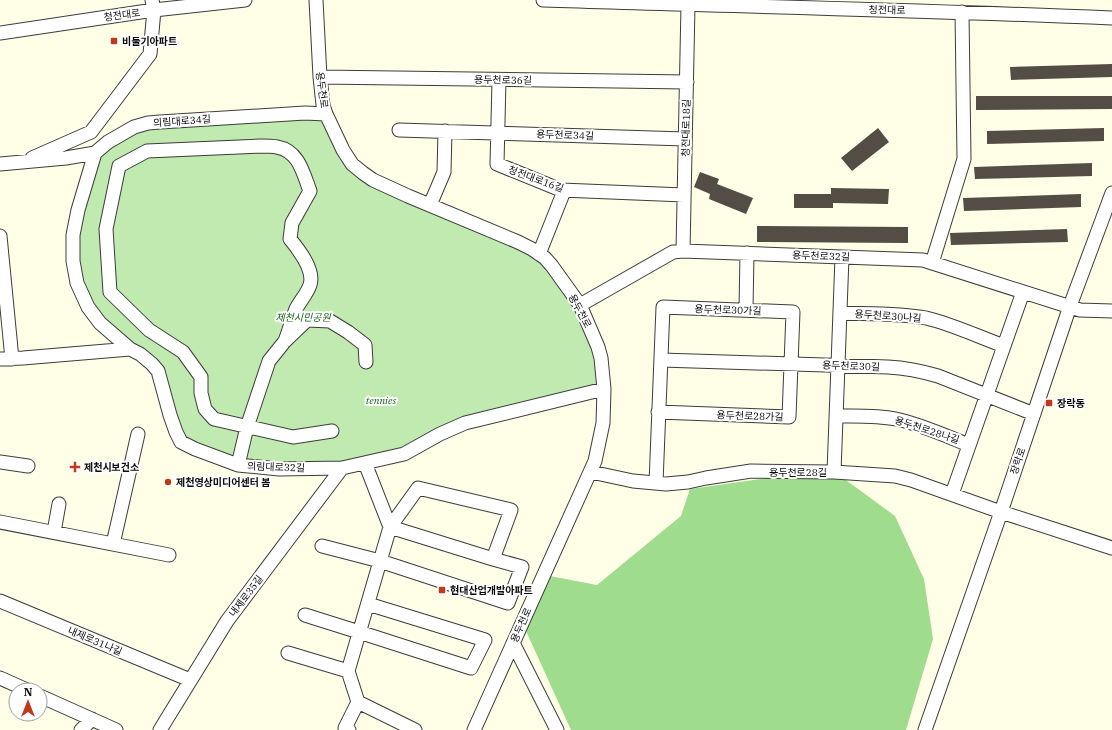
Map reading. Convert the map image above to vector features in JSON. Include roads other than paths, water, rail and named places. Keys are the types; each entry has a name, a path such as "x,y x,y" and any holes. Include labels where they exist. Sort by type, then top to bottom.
{"street":[{"name":"청전대로","path":"0,33 153,5 245,0"},
{"name":"용두천로","path":"316,0 320,77 326,114 343,150 352,164 373,180 532,248 540,254 552,266 580,305 598,347 601,358 604,389 603,423 595,461 474,730"},
{"name":"청전대로","path":"543,0 688,5 723,3 912,5 962,12 1112,18"},
{"path":"21,162 90,132 150,54 153,5"},
{"name":"청전대로18길","path":"683,251 688,5"},
{"path":"932,263 964,159 962,12"},
{"name":"용두천로36길","path":"320,77 687,82"},
{"name":"청전대로16길","path":"499,80 497,164 564,191 684,195"},
{"name":"의림대로34길","path":"0,164 66,158 95,152 108,142 127,131 148,124 160,122 305,113 326,114"},
{"name":"용두천로34길","path":"399,130 685,139"},
{"path":"430,205 444,172 445,131"},
{"path":"285,341 297,308 310,286 312,278 310,270 299,249 290,239 292,223 310,191 300,163 290,152 277,147 261,146 148,151 119,166 106,229 110,292 149,330 183,352 201,377 201,393 205,409 214,419 294,437 332,431"},
{"path":"95,152 78,210 73,235 73,261 77,283 88,307 100,323 130,349"},
{"path":"540,254 564,191"},
{"name":"장락로","path":"925,730 1001,512 1070,306 1112,193"},
{"path":"0,236 6,359 130,349"},
{"name":"용두천로32길","path":"580,305 673,252 683,251 923,260 1080,310 1112,311"},
{"path":"746,310 748,253"},
{"name":"용두천로30나길","path":"838,366 842,257"},
{"path":"952,494 1023,292"},
{"name":"용두천로30가길","path":"661,360 663,307 793,312 791,364"},
{"name":"용두천로30나길","path":"840,313 926,318 941,322 1004,346"},
{"path":"238,465 247,427 269,361 285,341 307,320 330,321 348,332 365,345 366,362"},
{"name":"의림대로32길","path":"130,349 140,354 158,371 170,416 181,442 195,449 238,465 279,469 342,468 404,454 440,434 466,423 604,389"},
{"path":"656,483 661,360"},
{"name":"용두천로30길","path":"661,360 888,367 922,371 1034,414"},
{"name":"용두천로28가길","path":"658,412 789,417 791,364"},
{"path":"834,472 838,366"},
{"name":"용두천로28나길","path":"836,416 896,419 970,444"},
{"path":"113,544 138,434"},
{"path":"0,462 28,466"},
{"path":"365,463 390,527"},
{"name":"내제로35길","path":"160,730 227,621 342,468"},
{"name":"용두천로28길","path":"591,472 633,481 674,484 722,475 751,472 834,472 895,476 912,480 1001,512 1112,548"},
{"path":"349,730 345,728 358,702 348,671 390,527 418,488 511,510 493,559"},
{"path":"54,532 59,504"},
{"path":"0,522 169,555"},
{"path":"322,546 380,561 508,603 522,568 390,527"},
{"name":"내제로31나길","path":"0,601 190,680"},
{"path":"306,615 471,668 485,640 368,604"},
{"path":"514,643 557,730"},
{"path":"288,653 348,671"},
{"path":"48,700 116,730"},
{"path":"358,702 415,730"},
{"path":"81,730 92,719"}],"place":[{"name":"비둘기아파트","path":"114,41"},
{"name":"장락동","path":"1049,403"},
{"name":"제천시보건소","path":"75,467"},
{"name":"제천영상미디어센터 봄","path":"168,482"},
{"name":"현대산업개발아파트","path":"442,590"}],"park label":[{"name":"제천시민공원","path":"303,317"},
{"name":"tennies","path":"381,400"}]}
